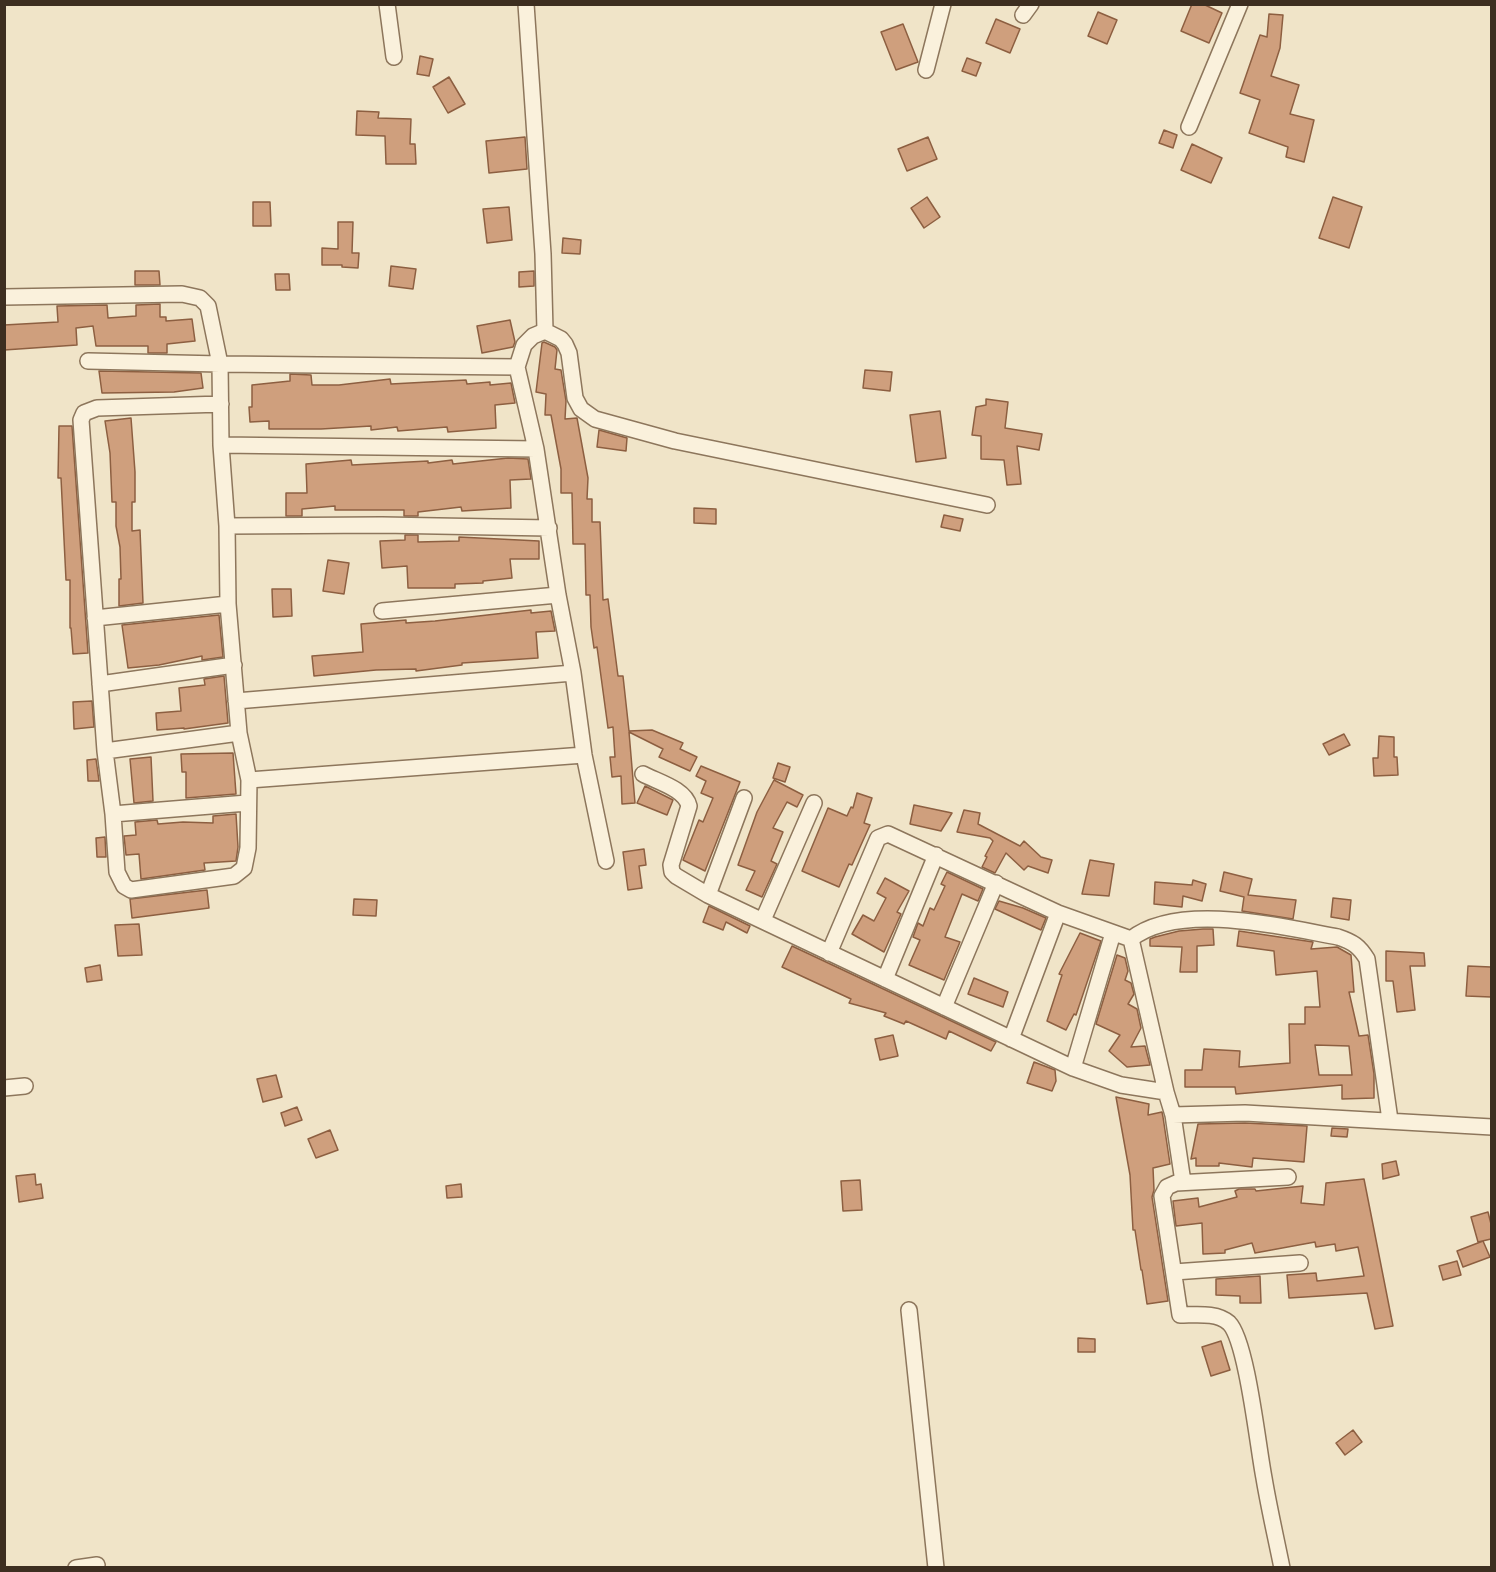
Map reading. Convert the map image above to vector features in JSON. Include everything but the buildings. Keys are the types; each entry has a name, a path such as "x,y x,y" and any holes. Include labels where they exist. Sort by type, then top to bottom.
{"street":[{"path":"387,4 394,57"},
{"path":"526,4 543,254 545,331"},
{"path":"926,70 943,4"},
{"path":"1189,127 1239,4"},
{"path":"4,297 192,295 200,298 208,306 220,364 228,604 239,733 249,780 248,848 244,868 237,875 131,890 124,886 117,872 105,751 81,420 84,413 97,408 221,404"},
{"path":"606,861 584,755 573,673 558,595 536,449 517,367 524,345 533,336 545,331 561,339 565,344 569,353 575,398 581,409 595,419 675,441 987,505"},
{"path":"88,361 517,367"},
{"path":"221,445 536,449"},
{"path":"227,526 382,525 549,528"},
{"path":"382,611 558,595"},
{"path":"95,618 228,604"},
{"path":"100,684 234,665"},
{"path":"236,701 573,673"},
{"path":"105,751 239,733"},
{"path":"249,780 584,755"},
{"path":"643,774 679,792 688,802 671,868 676,876 708,895 1073,1068 1121,1084 1166,1092"},
{"path":"708,895 744,798"},
{"path":"113,814 247,803"},
{"path":"763,920 814,803"},
{"path":"829,953 878,838 888,834 1058,913 1131,939"},
{"path":"885,978 936,855"},
{"path":"944,1007 996,883"},
{"path":"1011,1039 1058,913"},
{"path":"1131,939 1151,928 1195,920 1219,919 1246,920 1338,937 1353,942 1367,959 1390,1120"},
{"path":"1073,1068 1113,933"},
{"path":"1131,939 1173,1115 1183,1182"},
{"path":"4,1088 25,1086"},
{"path":"1173,1115 1245,1113 1491,1127"},
{"path":"1282,1568 1249,1387 1238,1340 1228,1323 1221,1318 1211,1315 1180,1315 1162,1196 1167,1187 1183,1182 1288,1177"},
{"path":"1174,1272 1300,1263"},
{"path":"909,1310 936,1568"},
{"path":"76,1568 98,1565"}]}
